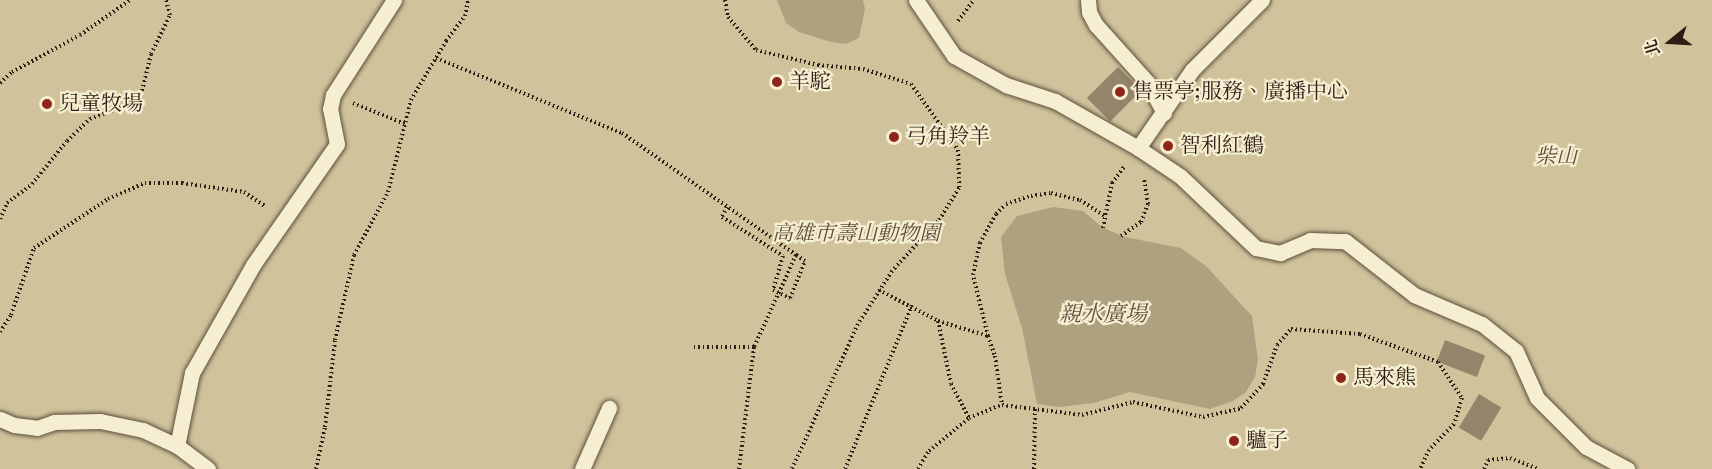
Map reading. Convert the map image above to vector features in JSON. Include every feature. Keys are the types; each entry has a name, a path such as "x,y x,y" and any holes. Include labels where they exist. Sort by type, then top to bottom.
{"lane":[{"path":"177,446 192,373 253,265 337,144 330,109 333,94 394,0"},
{"path":"916,0 954,56 1006,85 1055,101 1138,148 1180,176 1256,248 1280,253 1310,240 1345,241 1414,295 1482,324 1516,351 1537,398 1586,447 1627,469"},
{"path":"1088,0 1089,12 1096,25 1148,83 1164,113"},
{"path":"1138,148 1192,70 1262,0"},
{"path":"582,469 609,408"},
{"path":"0,419 14,425 37,428 54,422 100,421 143,430 177,446 208,469"}],"path":[{"path":"0,83 12,72 80,35 130,0"},
{"path":"0,219 7,203 32,184 67,141 90,119 126,105 141,95 151,54 170,15 166,0"},
{"path":"316,469 325,427 335,340 354,255 388,192 411,100 436,57 465,16 468,0"},
{"path":"725,0 728,17 756,50 818,65 863,69 911,84 958,150 959,188 938,221 891,271 858,324 792,469"},
{"path":"436,57 622,133 805,261 790,298 773,290 783,256 722,217 727,207"},
{"path":"333,94 405,124"},
{"path":"1103,228 1112,183 1138,148"},
{"path":"1121,236 1141,222 1148,204 1138,148"},
{"path":"0,332 11,315 34,248 108,200 145,183 182,183 244,192 285,220"},
{"path":"1002,405 995,356 974,275 980,243 1006,204 1031,196 1051,193 1080,200 1106,217"},
{"path":"739,469 754,347 796,255"},
{"path":"879,290 912,305 938,321 988,336"},
{"path":"845,469 912,305"},
{"path":"938,321 951,384 969,418"},
{"path":"918,469 929,451 969,418 1002,405 1082,415 1133,402 1203,417 1241,408 1253,398 1263,384 1277,345 1291,329 1360,334 1438,363 1462,398 1454,424 1430,450 1420,469"},
{"path":"694,347 754,347"},
{"path":"1034,469 1035,409"},
{"path":"1484,469 1488,460 1510,458 1539,469"}],"green space":[{"name":"高雄市壽山動物園","path":"0,0 1712,0 1712,469 0,469"}],"water":[{"path":"777,0 863,0 865,9 859,38 846,44 799,32 786,23"},
{"name":"親水廣場","path":"1053,207 1083,211 1103,228 1125,237 1181,248 1206,266 1252,316 1258,360 1255,377 1246,392 1233,401 1210,409 1130,392 1094,403 1059,407 1037,404 1022,328 1005,274 1001,237 1017,216"}],"building":[{"name":"售票亭;服務、廣播中心","path":"1118,67 1141,90 1110,121 1087,98"},
{"path":"1445,340 1485,355 1477,377 1437,361"},
{"path":"1479,394 1501,407 1481,441 1459,427"}],"place":[{"name":"羊駝","path":"777,82"},
{"name":"售票亭;服務、廣播中心","path":"1120,92"},
{"name":"兒童牧場","path":"47,104"},
{"name":"弓角羚羊","path":"894,137"},
{"name":"智利紅鶴","path":"1168,146"},
{"name":"馬來熊","path":"1341,378"},
{"name":"驢子","path":"1234,441"}],"park label":[{"name":"柴山","path":"1556,157"}]}
